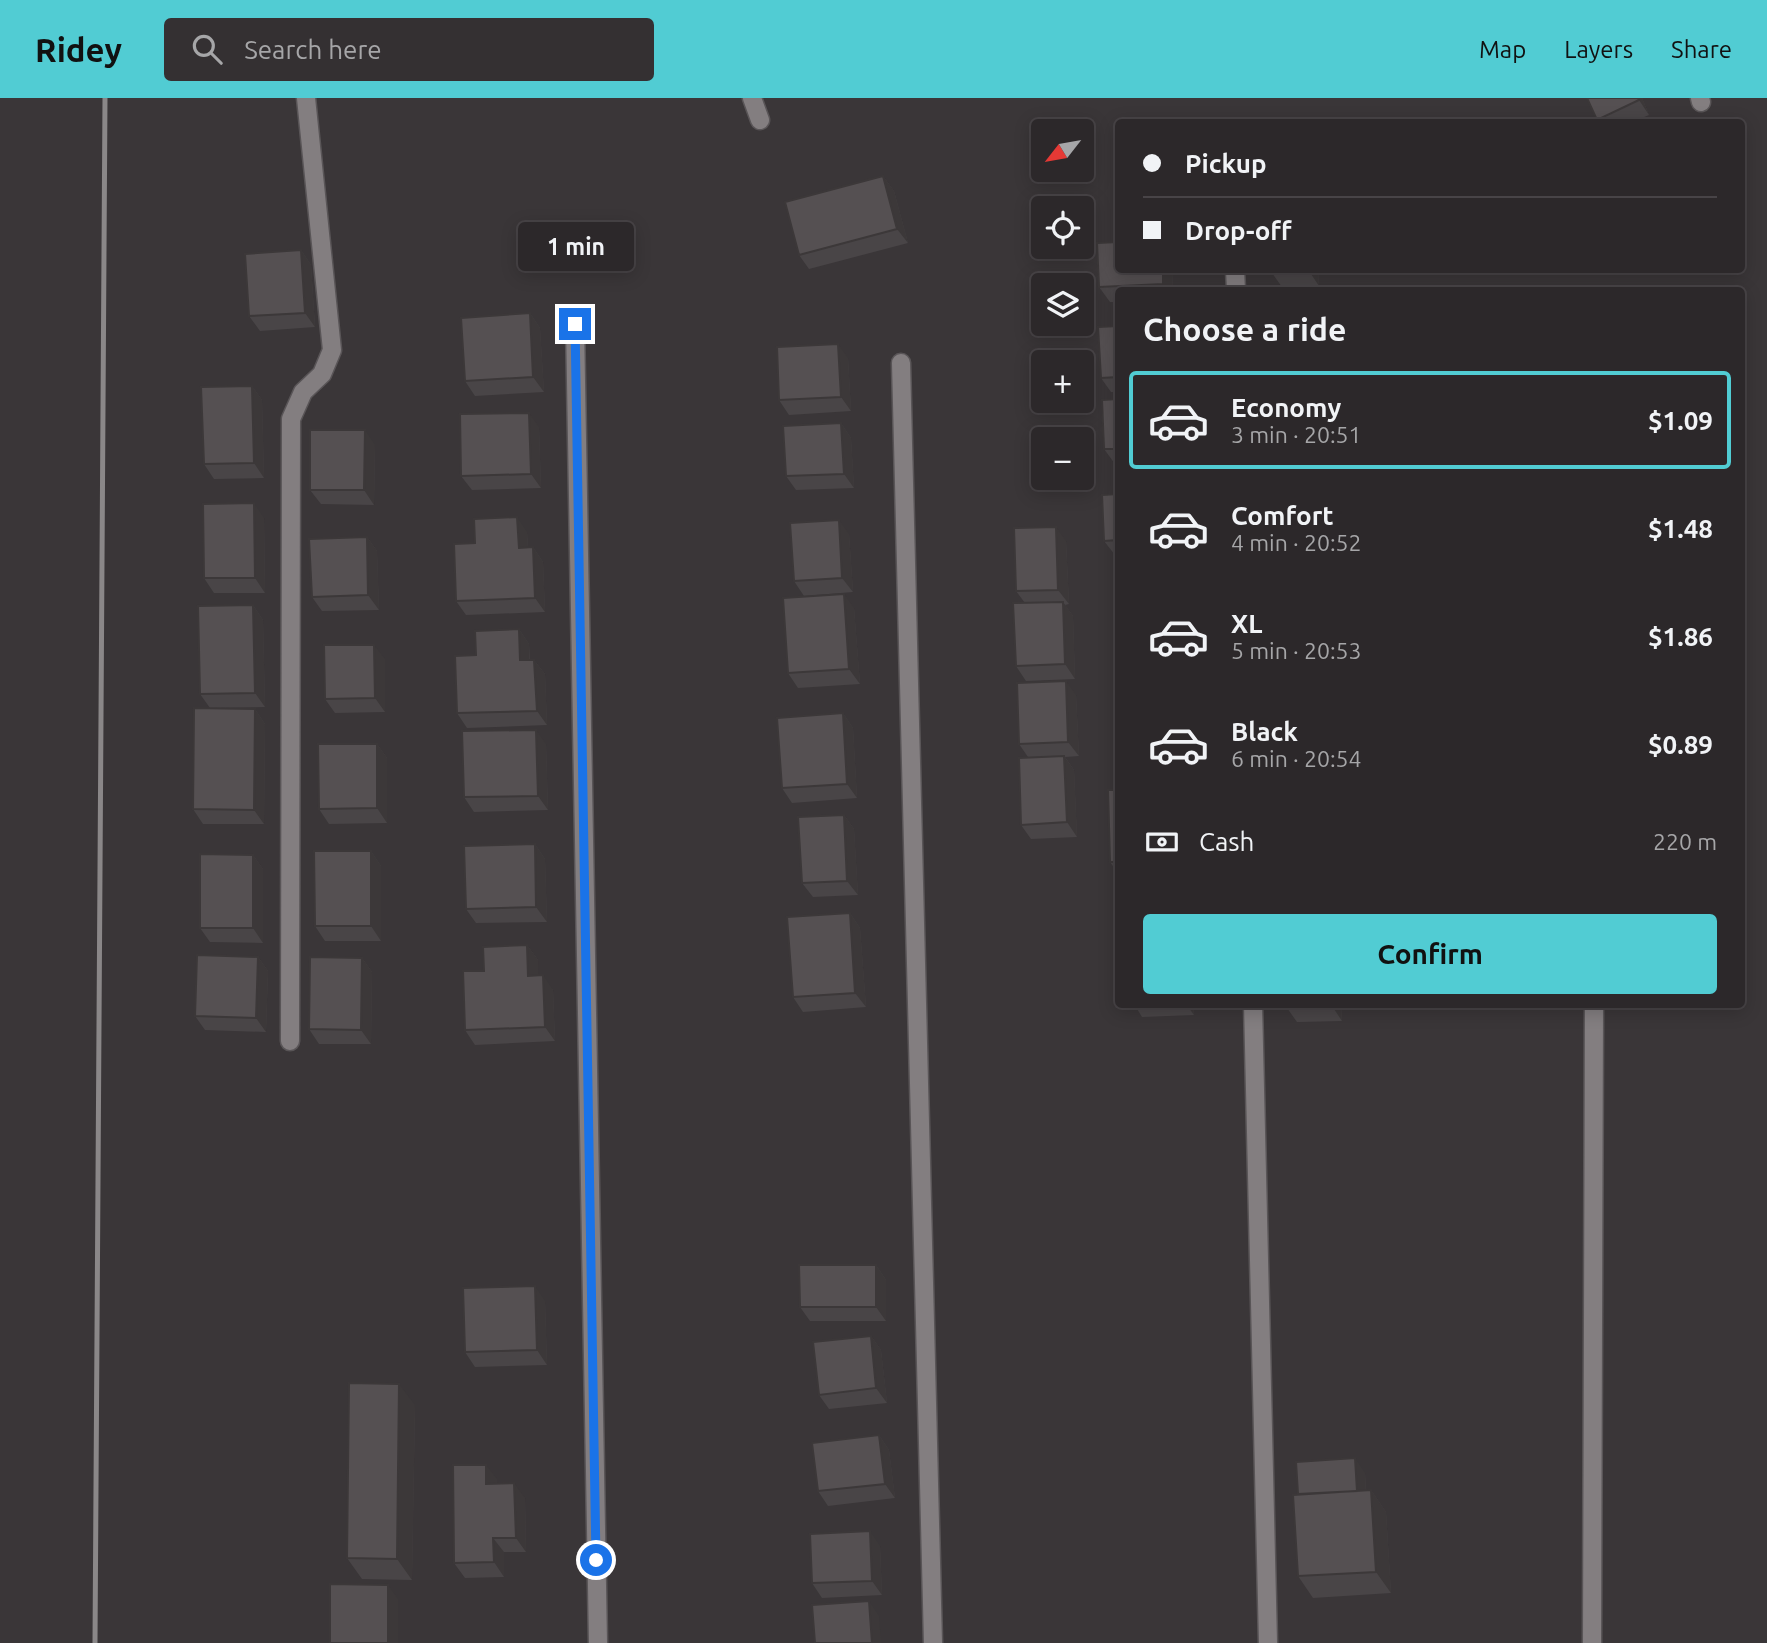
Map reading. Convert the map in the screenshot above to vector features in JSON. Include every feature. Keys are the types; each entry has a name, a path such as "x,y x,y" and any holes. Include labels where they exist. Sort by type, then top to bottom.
{"street":[{"path":"290,1041 291,419 303,392 322,374 332,349 306,98"},
{"path":"751,98 760,120"},
{"path":"575,324 598,1643"},
{"path":"901,363 933,1643"},
{"path":"1253,1008 1268,1643"},
{"path":"1592,1643 1594,1008"}],"building":[{"path":"1587,98 1639,100 1599,119 1597,119"},
{"path":"883,176 897,229 799,255 785,202"},
{"path":"1115,242 1115,273 1163,273 1163,284 1099,287 1097,243"},
{"path":"301,250 305,313 249,316 245,254"},
{"path":"530,313 533,377 465,381 461,318"},
{"path":"1115,326 1115,377 1101,378 1098,327"},
{"path":"838,344 841,397 779,400 777,347"},
{"path":"252,386 254,463 204,464 201,387"},
{"path":"1115,399 1115,449 1104,449 1102,400"},
{"path":"529,413 531,474 461,476 460,414"},
{"path":"841,423 844,474 786,476 783,426"},
{"path":"310,430 365,430 364,490 310,490"},
{"path":"1115,494 1115,540 1104,541 1102,495"},
{"path":"254,503 255,578 204,578 203,504"},
{"path":"517,517 519,548 533,547 535,598 456,601 454,544 475,543 474,519"},
{"path":"839,520 842,578 794,581 790,523"},
{"path":"1056,527 1058,590 1016,591 1014,528"},
{"path":"367,537 368,595 312,597 309,539"},
{"path":"844,594 849,669 788,673 783,598"},
{"path":"1063,602 1065,664 1016,666 1013,603"},
{"path":"253,605 255,693 200,694 198,606"},
{"path":"519,629 520,660 534,660 537,711 457,713 455,656 476,655 475,631"},
{"path":"324,645 374,645 375,698 325,699"},
{"path":"1066,681 1068,742 1019,744 1017,683"},
{"path":"194,708 255,709 254,810 193,809"},
{"path":"843,713 847,784 782,788 777,718"},
{"path":"536,730 538,796 464,797 462,731"},
{"path":"318,744 377,744 377,808 319,809"},
{"path":"1064,756 1067,822 1021,825 1019,758"},
{"path":"1108,790 1115,790 1115,862 1110,862"},
{"path":"844,815 847,881 802,883 798,817"},
{"path":"535,844 536,907 466,909 464,846"},
{"path":"314,851 371,851 371,926 315,926"},
{"path":"200,854 253,855 253,928 200,928"},
{"path":"850,913 855,993 793,997 787,917"},
{"path":"527,945 528,976 543,975 545,1027 465,1030 463,971 484,971 483,947"},
{"path":"197,955 258,957 256,1018 195,1016"},
{"path":"310,957 362,958 361,1030 309,1029"},
{"path":"799,1265 876,1265 876,1307 800,1307"},
{"path":"535,1286 537,1350 465,1352 463,1288"},
{"path":"871,1336 876,1388 819,1395 813,1342"},
{"path":"349,1383 399,1384 397,1559 347,1558"},
{"path":"879,1435 885,1484 818,1491 812,1443"},
{"path":"1355,1458 1357,1491 1298,1494 1296,1462"},
{"path":"453,1465 486,1465 486,1484 514,1483 516,1538 493,1538 494,1562 454,1563"},
{"path":"1371,1490 1376,1572 1298,1576 1293,1495"},
{"path":"870,1531 872,1581 812,1583 810,1534"},
{"path":"330,1584 388,1585 388,1643 330,1643"},
{"path":"869,1601 872,1643 815,1643 812,1605"}],"railway":[{"path":"95,1643 105,98"}],"route":[{"path":"575,324 596,1560"}]}
